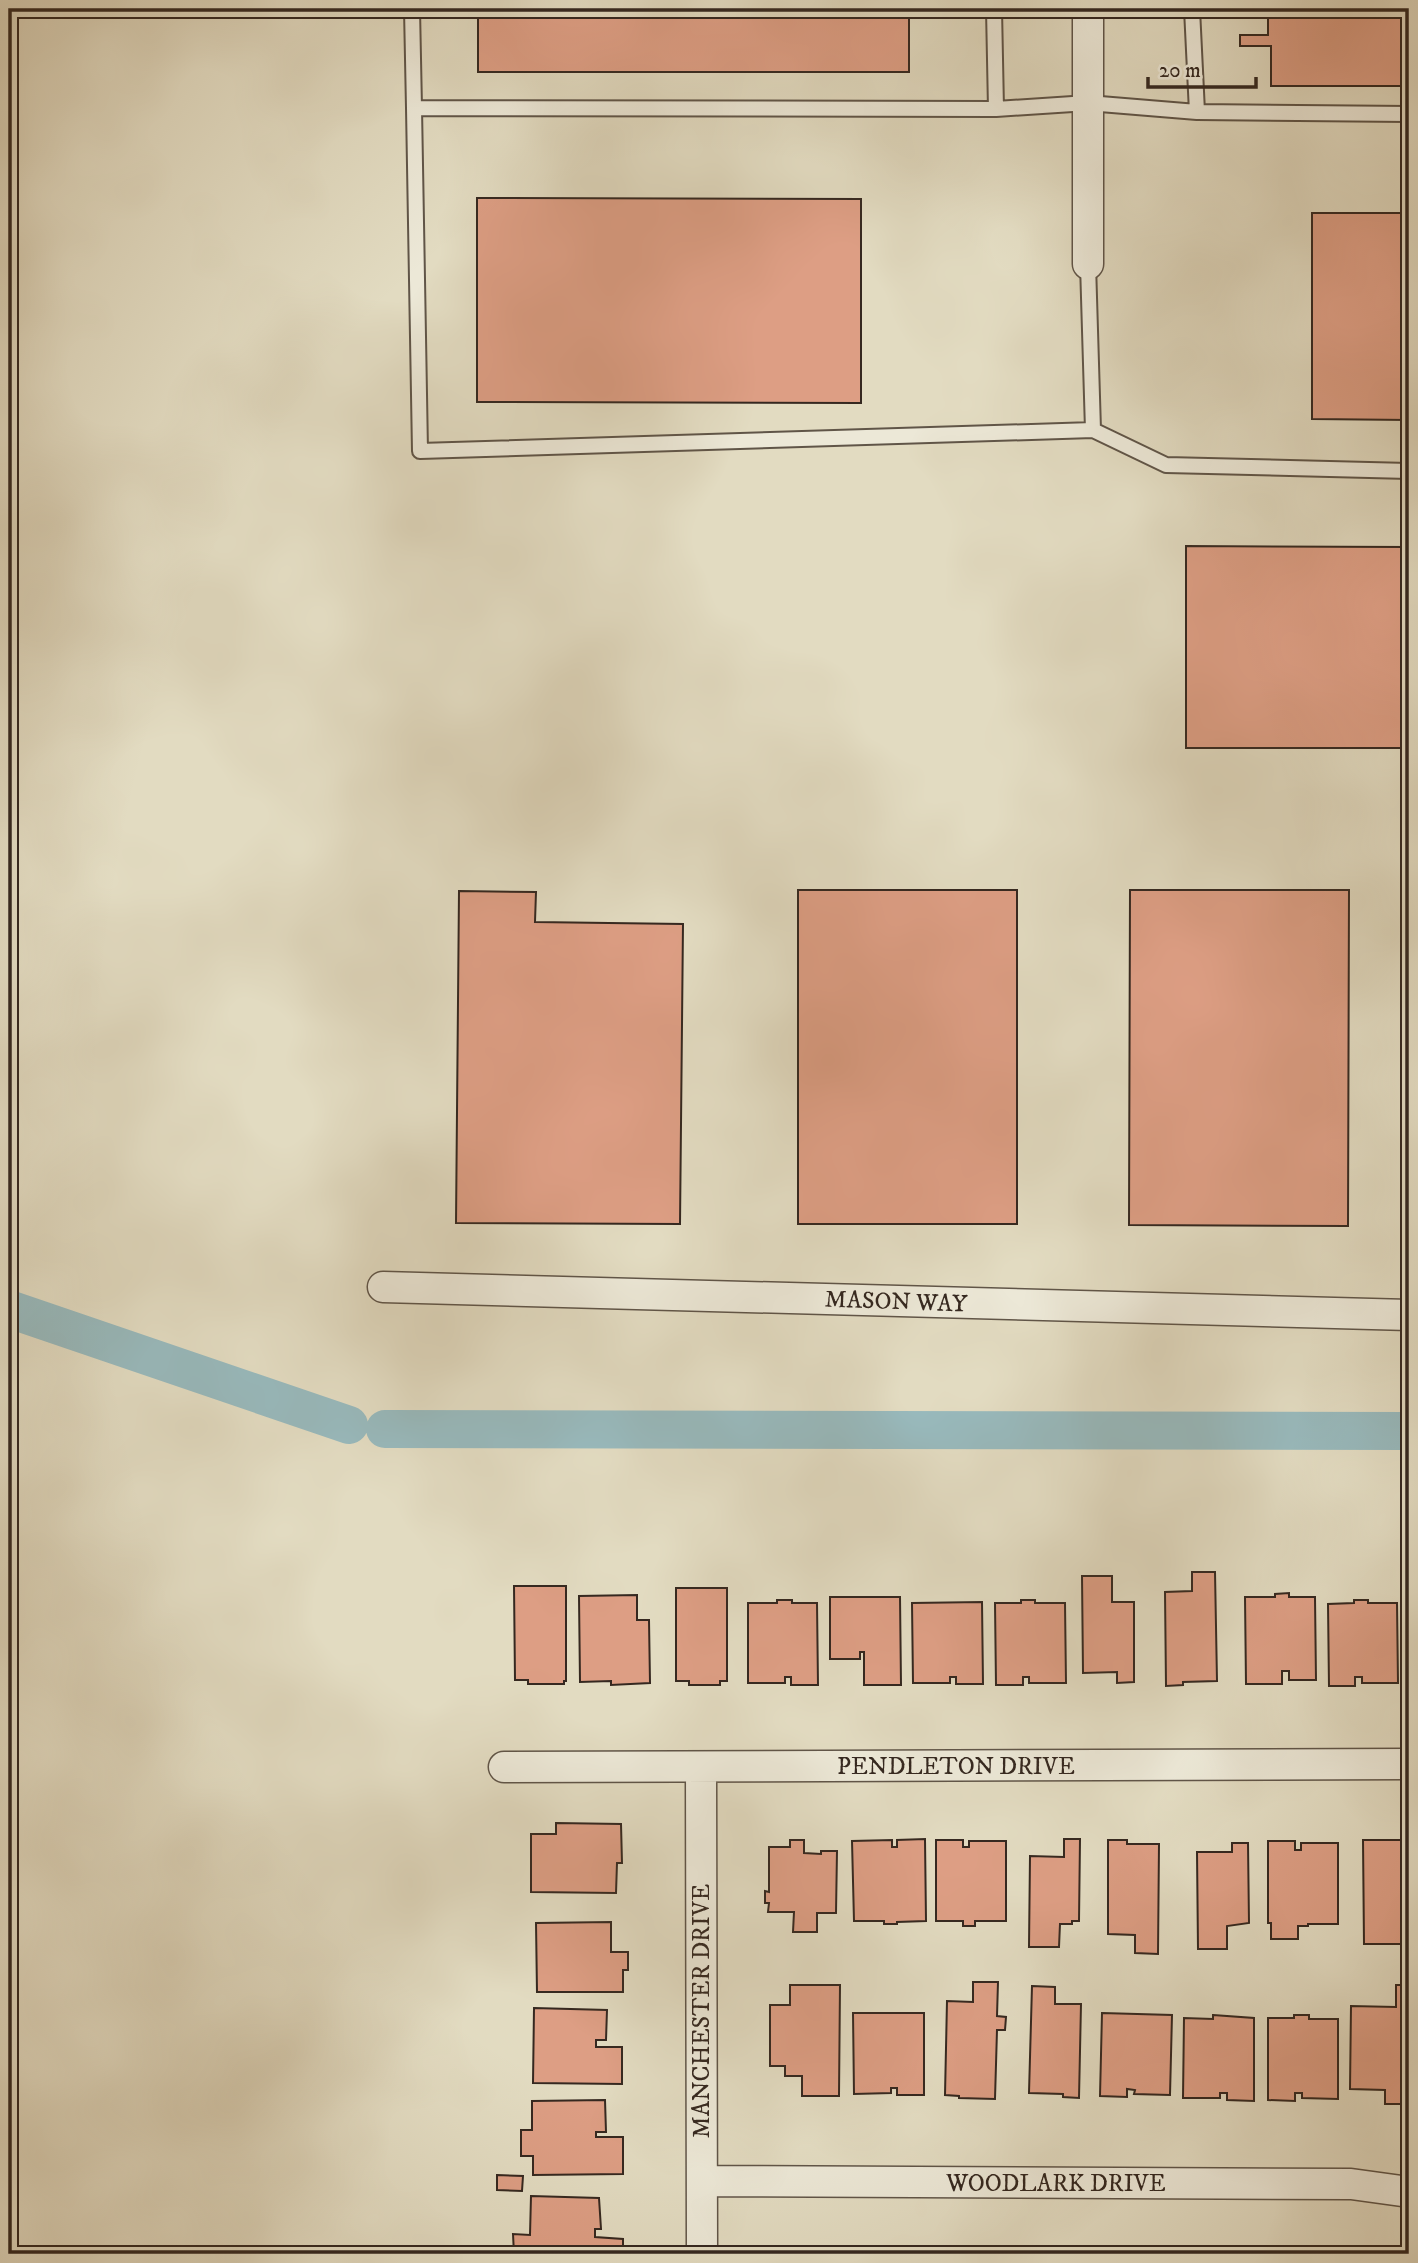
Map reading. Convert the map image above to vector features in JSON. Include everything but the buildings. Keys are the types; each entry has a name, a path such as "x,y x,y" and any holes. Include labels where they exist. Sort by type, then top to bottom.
{"street":[{"path":"1088,9 1088,264"},
{"name":"MASON WAY","path":"383,1287 1409,1315"},
{"name":"PENDLETON DRIVE","path":"503,1767 1409,1764"},
{"name":"MANCHESTER DRIVE","path":"701,1768 702,2254"},
{"name":"WOODLARK DRIVE","path":"702,2181 1350,2184 1409,2192"}],"lane":[{"path":"412,9 420,451 1093,430 1166,465 1409,471"},
{"path":"994,9 996,109"},
{"path":"1192,9 1197,112"},
{"path":"414,108 996,109 1088,103 1197,112 1409,114"},
{"path":"1088,264 1093,430"}],"waterway":[{"path":"9,1309 349,1425"},
{"path":"385,1429 1409,1431"}]}
